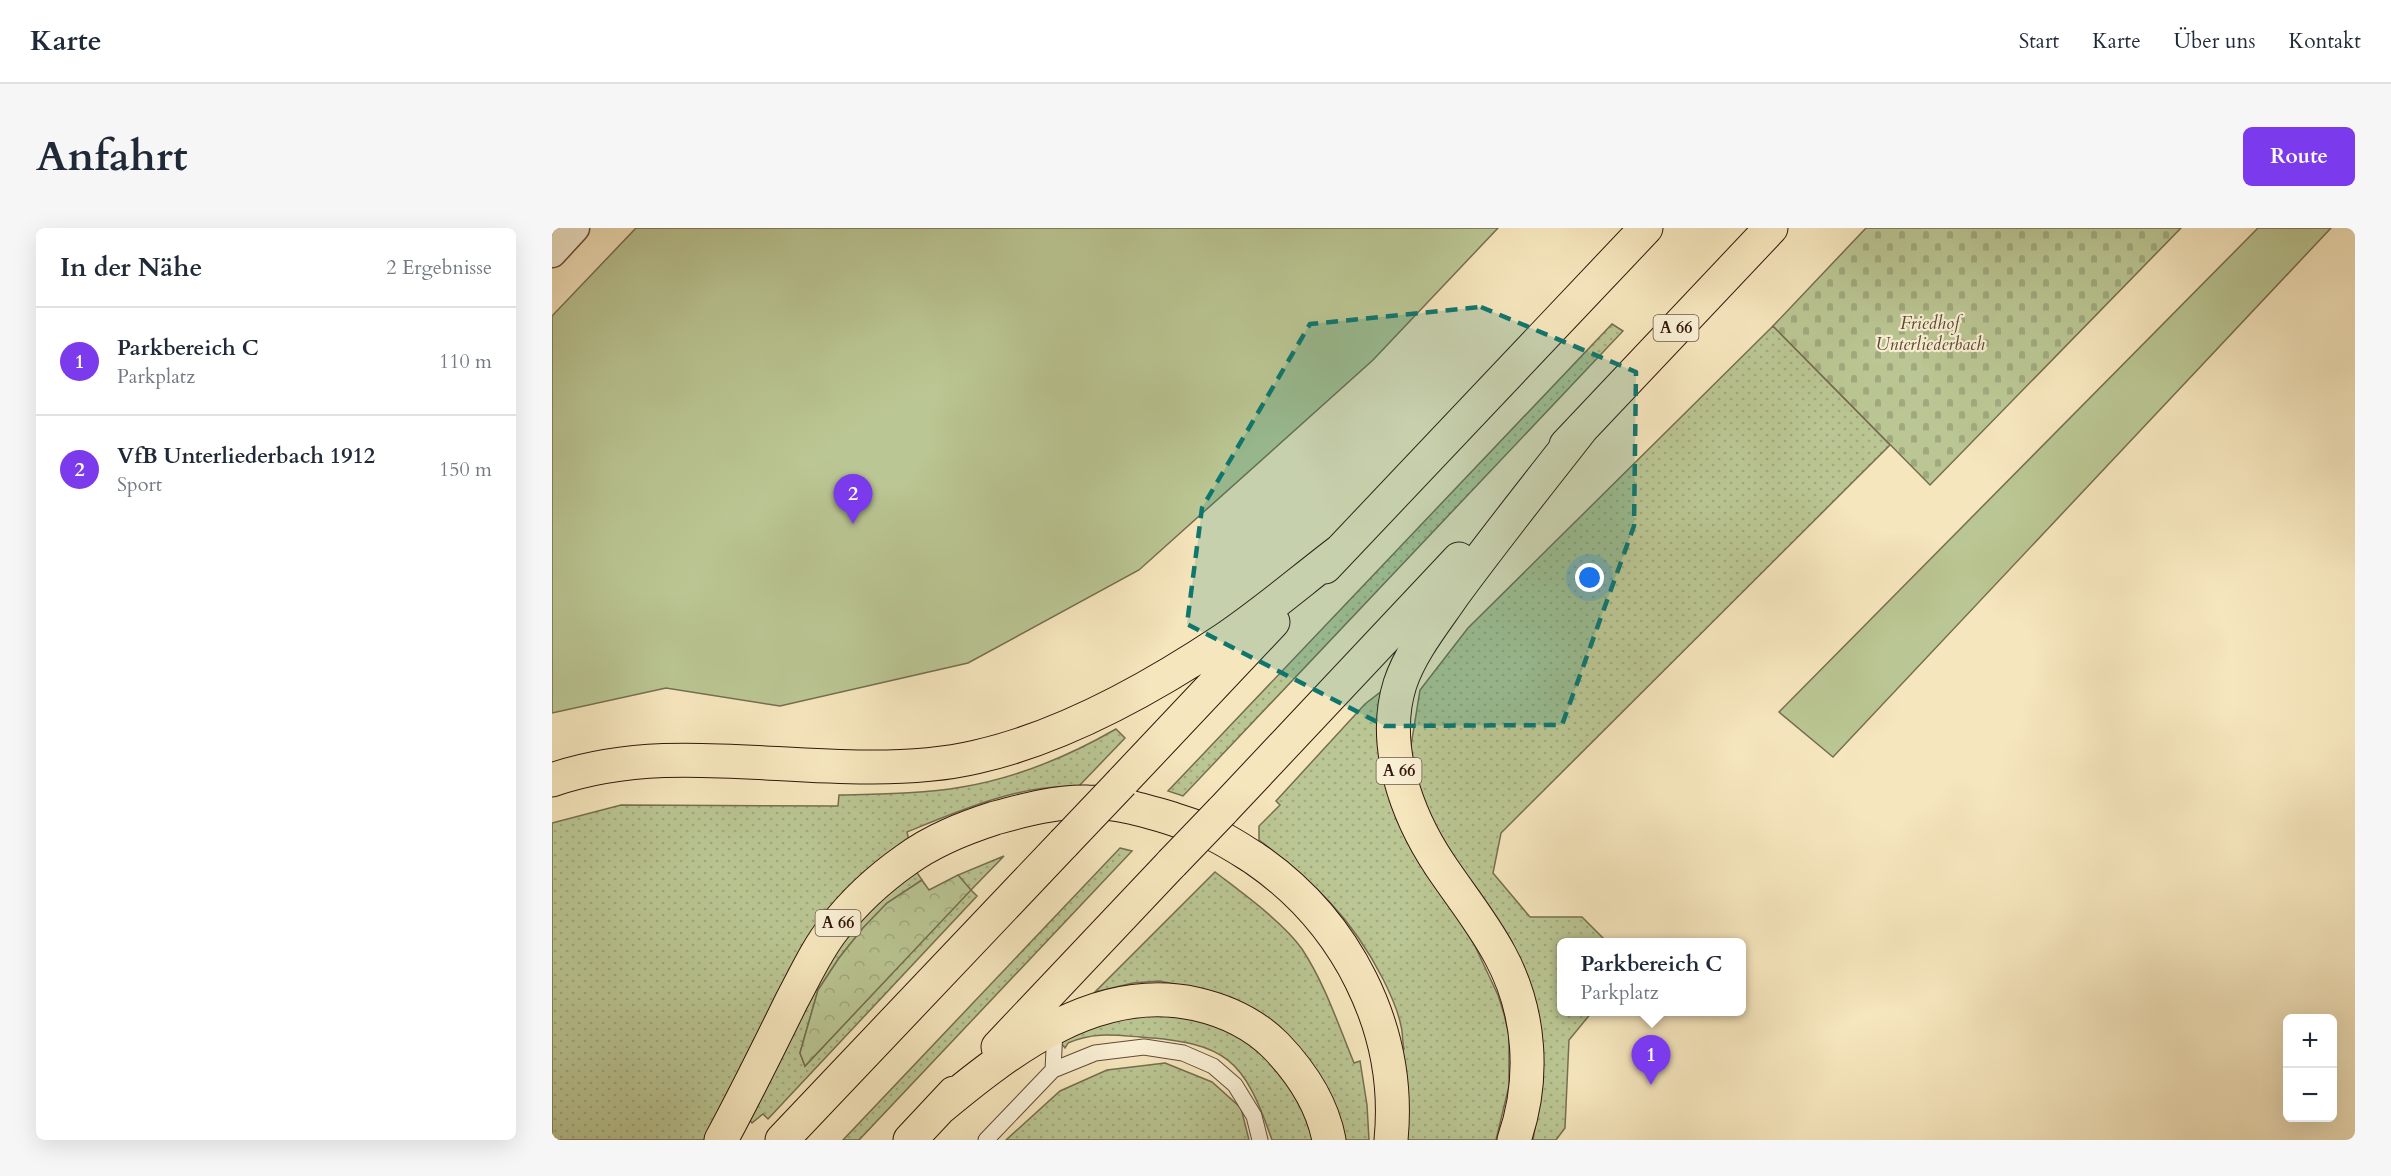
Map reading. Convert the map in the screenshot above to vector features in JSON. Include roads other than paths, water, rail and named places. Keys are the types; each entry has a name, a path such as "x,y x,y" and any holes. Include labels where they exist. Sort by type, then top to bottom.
{"highway":[{"path":"782,1140 1646,228"},
{"name":"A 66","path":"910,1140 1771,228"},
{"name":"A 66","path":"1514,1140 1522,1115 1528,1074 1524,1022 1514,986 1500,955 1421,833 1401,779 1395,743 1395,705 1407,666 1426,634 1475,565 1582,428"},
{"path":"552,780 601,767 638,761 718,761 874,767 938,764 976,758 1044,736 1140,690 1225,639 1340,550"},
{"name":"A 66","path":"721,1140 807,972 832,930 880,880 908,858 938,840 973,825 1017,812 1087,802 1131,807 1206,830 1237,847 1277,874 1309,903 1332,930 1352,961 1374,1013 1388,1059 1393,1107 1391,1140"},
{"path":"940,1108 972,1081 1055,1026 1119,1003 1154,999 1181,1001 1212,1007 1243,1020 1267,1038 1289,1059 1305,1081 1318,1105 1329,1140"}],"street":[{"path":"552,253 575,228"}],"lane":[{"path":"1053,1070 1055,1026"},
{"path":"986,1140 1053,1070 1095,1053 1144,1047 1183,1053 1213,1066 1235,1085 1254,1116 1260,1140"}],"place":[{"name":"VfB Unterliederbach 1912","path":"853,524"},
{"name":"Parkbereich C","path":"1651,1085"}],"park label":[{"name":"Friedhof Unterliederbach","path":"1930,334"}]}
